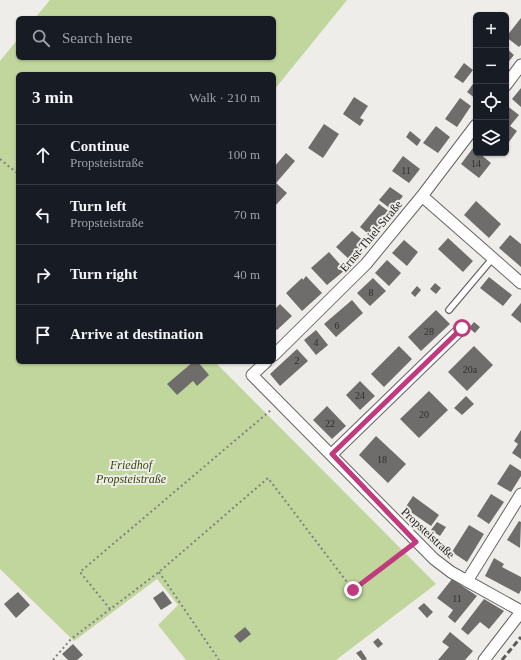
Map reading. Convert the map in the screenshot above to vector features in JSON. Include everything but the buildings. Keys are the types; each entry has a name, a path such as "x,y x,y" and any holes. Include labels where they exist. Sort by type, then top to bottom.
{"street":[{"path":"507,84 521,65"},
{"name":"Ernst-Thiel-Straße","path":"276,352 366,264 422,196 473,128"},
{"path":"422,196 521,283"},
{"path":"332,454 462,328"},
{"name":"Propsteistraße","path":"264,364 252,375 332,454 416,542 434,559 467,581 521,611"},
{"path":"467,581 521,494"},
{"path":"484,660 521,611"}],"lane":[{"path":"449,310 492,259"}],"path":[{"path":"0,159 16,172"},
{"path":"110,609 80,572 280,403"},
{"path":"54,660 71,638 159,572 268,478 353,590 416,542"},
{"path":"159,572 219,660"}],"green space":[{"name":"Friedhof Propsteistraße","path":"50,0 347,0 276,88 276,72 16,72 16,364 217,364 436,584 336,660 186,660 158,625 178,605 157,579 74,641 0,569 0,61 16,41 16,60 276,60 276,16 37,16"}],"railway":[{"path":"502,660 521,637"}],"route":[{"path":"353,590 416,542 332,454 462,328"}]}
